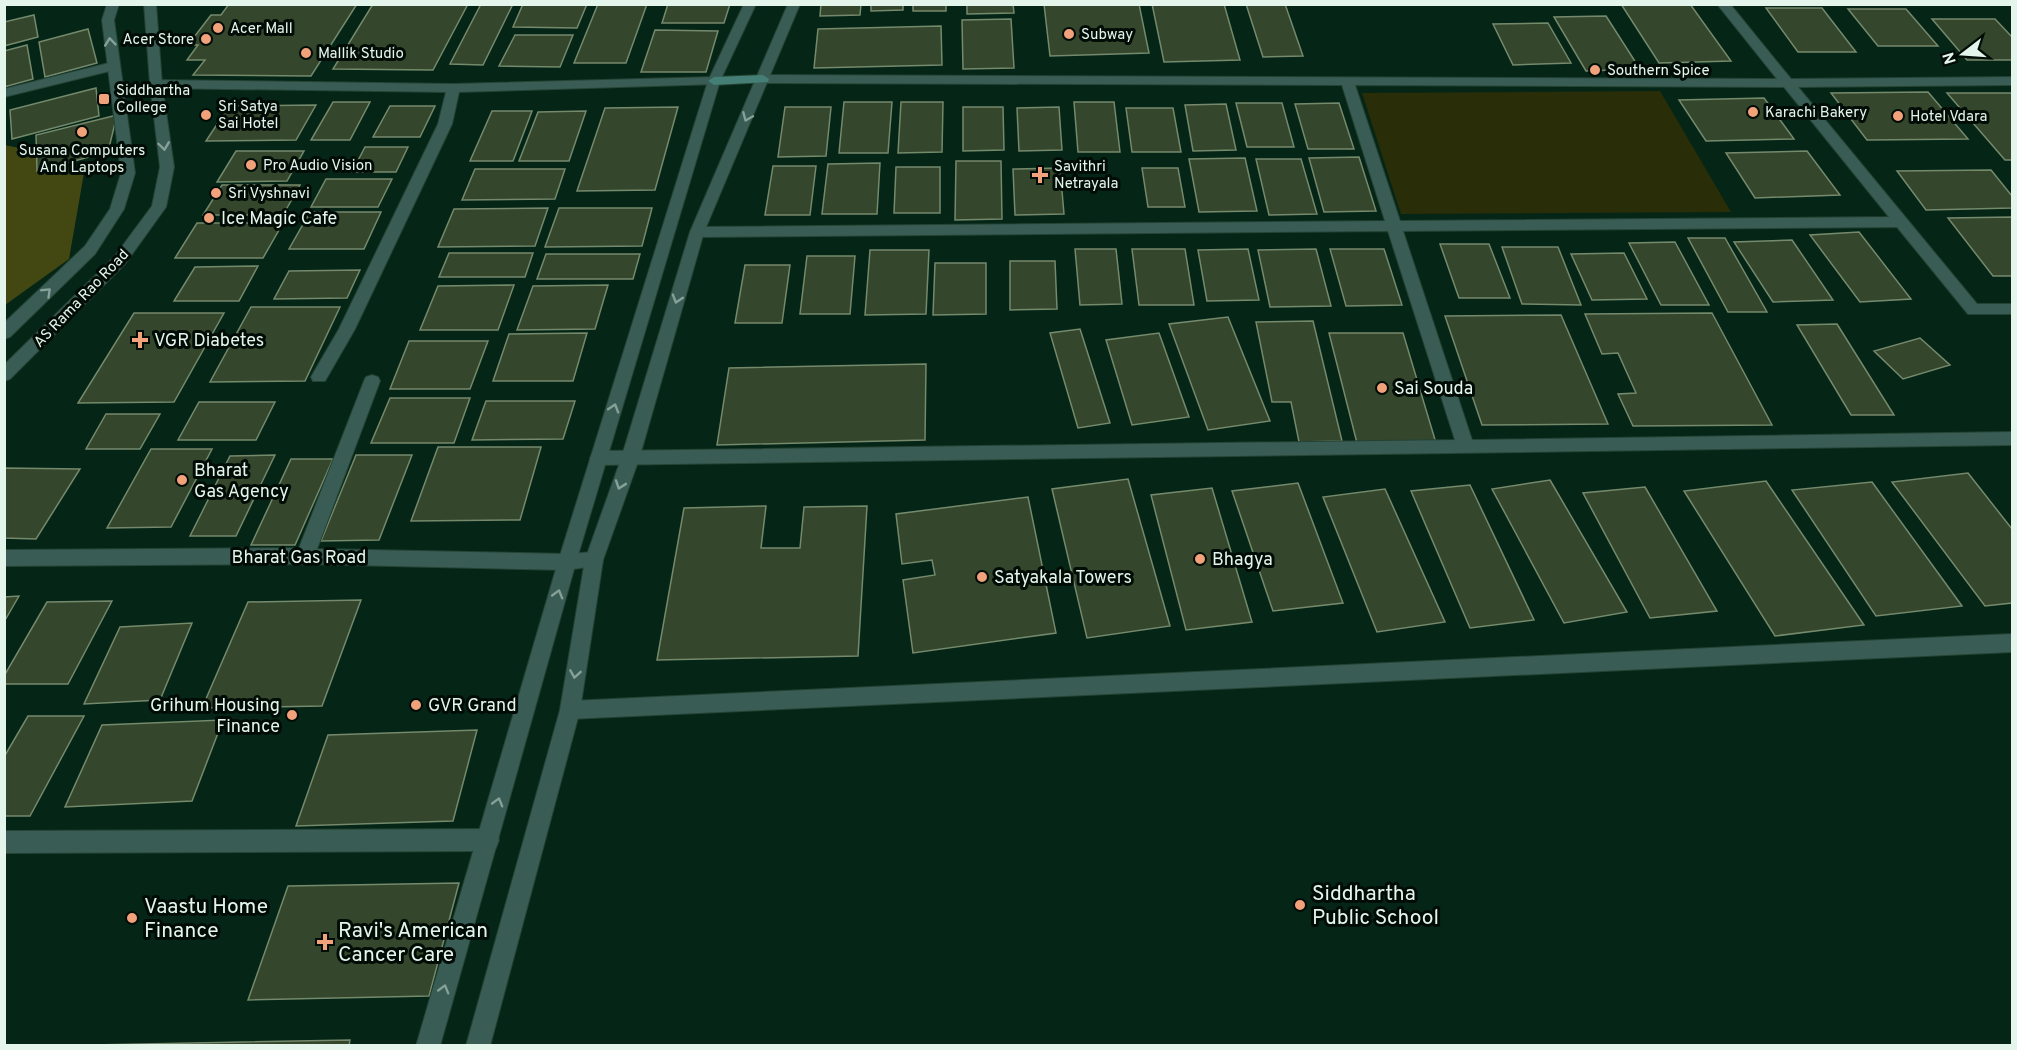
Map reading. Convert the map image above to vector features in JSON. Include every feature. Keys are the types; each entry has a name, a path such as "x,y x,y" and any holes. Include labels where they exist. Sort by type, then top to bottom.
{"main road":[{"path":"714,81 762,80"}],"street":[{"name":"AS Rama Rao Road","path":"4,333 90,250 117,209 128,173 108,20 113,4"},
{"name":"AS Rama Rao Road","path":"4,375 120,260 159,207 167,167 156,84 150,4"},
{"path":"428,1046 567,562 714,81 750,4"},
{"path":"478,1046 570,710 594,560 630,459 697,232 794,4"},
{"path":"1723,4 1973,310 2013,309"},
{"path":"4,93 113,66"},
{"path":"762,80 1788,83 2013,81"},
{"path":"156,84 453,88 714,81"},
{"path":"1347,82 1466,448"},
{"path":"319,377 347,329 445,124 453,88"},
{"path":"697,232 1902,222"},
{"path":"305,556 372,381"},
{"path":"599,458 2013,439"},
{"name":"Bharat Gas Road","path":"4,558 305,556 567,562 594,560"},
{"path":"570,710 2013,642"},
{"path":"4,842 488,840"}],"green space":[{"path":"1660,91 1731,212 1401,214 1362,93"},
{"path":"4,145 25,149 84,173 69,259 5,305"}],"building":[{"path":"229,4 357,4 311,76 193,75 205,60 187,60 198,45 188,45 211,15 221,15"},
{"path":"373,4 468,4 433,70 333,69"},
{"path":"481,4 513,4 483,65 450,64"},
{"path":"523,4 587,4 577,28 513,27"},
{"path":"598,4 647,4 626,63 574,63"},
{"path":"668,4 730,4 724,23 662,23"},
{"path":"821,4 861,4 860,15 820,16"},
{"path":"871,4 903,4 903,10 871,11"},
{"path":"913,4 946,4 946,11 913,11"},
{"path":"967,4 1013,4 1014,13 967,14"},
{"path":"1044,4 1139,4 1149,53 1050,56"},
{"path":"1152,4 1224,4 1240,60 1164,62"},
{"path":"1246,4 1285,4 1303,56 1263,57"},
{"path":"1621,4 1690,4 1731,61 1659,63"},
{"path":"1766,8 1822,8 1856,52 1798,52"},
{"path":"1848,9 1906,9 1938,46 1878,46"},
{"path":"34,15 38,37 4,46 4,22"},
{"path":"1606,16 1640,69 1586,71 1554,17"},
{"path":"1011,19 1014,68 963,69 962,20"},
{"path":"1932,19 1995,19 2012,37 2012,60 1967,60"},
{"path":"1548,23 1571,63 1513,65 1493,24"},
{"path":"941,26 942,65 814,68 818,29"},
{"path":"88,29 97,63 45,77 39,42"},
{"path":"655,30 718,31 706,72 641,72"},
{"path":"515,35 573,35 560,67 499,66"},
{"path":"27,45 33,79 4,87 4,51"},
{"path":"96,88 99,116 12,139 10,110"},
{"name":"Hotel Vdara","path":"1928,92 1968,139 1867,140 1831,93"},
{"path":"1947,93 2012,93 2012,160 2005,160"},
{"path":"1764,98 1794,139 1706,141 1679,100"},
{"path":"333,102 370,102 350,140 311,140"},
{"path":"844,102 892,102 888,153 839,153"},
{"path":"901,102 943,102 942,152 898,153"},
{"path":"1074,102 1114,102 1120,152 1078,152"},
{"path":"1236,103 1282,103 1294,147 1247,147"},
{"path":"1339,103 1354,149 1308,149 1295,104"},
{"path":"1226,104 1236,150 1193,151 1185,105"},
{"path":"316,105 296,140 206,141 229,106"},
{"path":"390,106 435,106 420,137 373,137"},
{"path":"678,107 655,190 577,191 605,108"},
{"path":"785,107 831,107 826,156 778,157"},
{"path":"963,107 1003,107 1004,150 963,151"},
{"path":"1059,107 1062,150 1019,151 1017,108"},
{"path":"1126,108 1173,108 1181,152 1132,152"},
{"path":"492,111 532,111 513,161 470,161"},
{"path":"586,111 569,161 519,161 538,112"},
{"path":"117,115 108,152 37,171 36,135"},
{"path":"365,147 408,147 396,172 352,172"},
{"path":"236,151 304,151 287,181 217,182"},
{"path":"1807,151 1840,195 1755,198 1726,153"},
{"path":"1359,157 1376,211 1324,212 1309,158"},
{"path":"1245,158 1257,211 1199,212 1189,159"},
{"path":"1256,159 1301,159 1317,214 1269,215"},
{"path":"956,161 1001,161 1002,219 955,220"},
{"path":"880,163 877,214 822,214 828,164"},
{"path":"773,166 816,166 810,215 765,215"},
{"path":"896,167 940,167 940,213 894,213"},
{"path":"1060,168 1064,214 1015,215 1013,169"},
{"path":"1142,168 1178,168 1185,207 1148,207"},
{"path":"475,169 565,169 555,199 462,200"},
{"path":"1991,170 2012,196 2012,208 1926,210 1897,171"},
{"path":"326,179 392,179 378,207 311,207"},
{"path":"222,185 300,185 283,215 203,215"},
{"path":"548,208 535,246 438,247 454,209"},
{"path":"559,208 652,208 642,246 545,247"},
{"path":"310,212 381,212 364,249 289,249"},
{"path":"2012,217 2012,276 1993,276 1948,218"},
{"path":"197,223 283,223 263,258 175,258"},
{"path":"1859,232 1911,299 1860,302 1810,235"},
{"path":"1688,238 1725,238 1767,312 1728,312"},
{"path":"1792,240 1833,300 1773,302 1734,242"},
{"path":"1675,242 1709,305 1661,305 1629,243"},
{"path":"1440,244 1489,244 1510,298 1459,298"},
{"path":"1502,247 1558,247 1581,305 1522,304"},
{"path":"1075,249 1116,249 1122,304 1080,305"},
{"path":"1132,249 1185,249 1194,305 1139,305"},
{"path":"1248,249 1259,300 1207,301 1198,250"},
{"path":"1316,249 1331,306 1270,307 1258,250"},
{"path":"1330,249 1384,249 1402,305 1346,306"},
{"path":"870,250 929,250 926,314 865,315"},
{"path":"449,253 533,253 525,277 439,277"},
{"path":"1624,253 1647,299 1592,300 1571,254"},
{"path":"546,254 640,254 633,279 537,279"},
{"path":"807,256 855,256 850,314 800,314"},
{"path":"1010,261 1055,261 1057,309 1010,310"},
{"path":"935,263 986,263 986,314 933,315"},
{"path":"745,265 790,265 782,323 735,323"},
{"path":"258,266 239,301 174,301 195,267"},
{"path":"360,270 347,298 274,299 289,271"},
{"path":"514,285 498,330 420,330 438,286"},
{"path":"608,285 595,329 517,330 533,286"},
{"path":"251,307 340,307 305,381 210,382"},
{"path":"134,313 224,313 174,402 78,403"},
{"path":"1712,313 1772,425 1633,426 1618,394 1636,393 1618,353 1602,354 1585,314"},
{"path":"1561,315 1608,424 1482,425 1445,316"},
{"path":"1228,317 1270,421 1208,430 1169,324"},
{"path":"1313,321 1342,441 1299,442 1291,402 1272,402 1256,322"},
{"path":"1837,324 1894,415 1851,415 1797,325"},
{"path":"1080,329 1110,423 1078,428 1050,333"},
{"path":"587,333 573,381 493,381 509,334"},
{"path":"1159,333 1189,417 1132,425 1106,340"},
{"name":"Sai Souda","path":"1329,333 1403,333 1436,443 1357,443"},
{"path":"1920,338 1950,365 1903,379 1874,351"},
{"path":"409,341 488,341 470,389 390,389"},
{"path":"926,364 925,440 717,445 729,368"},
{"path":"390,398 470,398 454,443 371,443"},
{"path":"486,401 575,401 563,439 472,440"},
{"path":"199,402 275,402 256,440 178,440"},
{"path":"106,414 160,414 140,449 86,449"},
{"path":"438,447 541,447 520,520 411,521"},
{"path":"151,449 212,449 171,527 107,528"},
{"path":"275,455 236,536 190,536 230,456"},
{"path":"356,455 412,455 379,540 321,541"},
{"path":"291,459 333,459 295,545 251,545"},
{"path":"4,468 80,469 36,539 4,538"},
{"path":"1968,473 2012,529 2012,603 1985,606 1892,482"},
{"path":"1128,479 1170,626 1087,638 1052,489"},
{"path":"1550,480 1627,612 1564,623 1492,489"},
{"path":"1766,481 1864,625 1775,636 1684,491"},
{"path":"1872,482 1962,606 1876,616 1792,490"},
{"path":"1298,483 1343,603 1273,611 1232,491"},
{"path":"1470,485 1534,620 1470,628 1411,491"},
{"path":"1645,487 1717,611 1650,618 1583,493"},
{"name":"Bhagya","path":"1212,488 1252,622 1186,630 1151,495"},
{"path":"1385,489 1445,622 1377,632 1323,497"},
{"name":"Satyakala Towers","path":"1028,497 1056,633 913,653 903,580 935,575 932,560 902,564 896,514"},
{"path":"766,506 761,548 800,548 804,507 867,506 858,656 657,660 684,508"},
{"path":"19,596 4,622 4,597"},
{"path":"361,600 322,706 202,708 248,602"},
{"path":"112,601 68,684 4,684 4,676 47,602"},
{"path":"192,623 160,700 84,704 120,627"},
{"path":"28,716 84,716 30,816 4,816 4,757"},
{"path":"223,720 192,801 65,807 102,725"},
{"path":"477,730 453,821 296,826 328,735"},
{"path":"459,883 429,996 248,1000 288,886"},
{"path":"350,1040 349,1046 40,1046"}],"place":[{"name":"Acer Mall","path":"218,28"},
{"name":"Subway","path":"1069,34"},
{"name":"Acer Store","path":"206,39"},
{"name":"Mallik Studio","path":"306,53"},
{"name":"Southern Spice","path":"1595,70"},
{"name":"Siddhartha College","path":"104,99"},
{"name":"Karachi Bakery","path":"1753,112"},
{"name":"Sri Satya Sai Hotel","path":"206,115"},
{"name":"Hotel Vdara","path":"1898,116"},
{"name":"Susana Computers And Laptops","path":"82,132"},
{"name":"Pro Audio Vision","path":"251,165"},
{"name":"Savithri Netrayala","path":"1040,175"},
{"name":"Sri Vyshnavi","path":"216,193"},
{"name":"Ice Magic Cafe","path":"209,218"},
{"name":"VGR Diabetes","path":"140,340"},
{"name":"Sai Souda","path":"1382,388"},
{"name":"Bharat Gas Agency","path":"182,480"},
{"name":"Bhagya","path":"1200,559"},
{"name":"Satyakala Towers","path":"982,577"},
{"name":"GVR Grand","path":"416,705"},
{"name":"Grihum Housing Finance","path":"292,715"},
{"name":"Siddhartha Public School","path":"1300,905"},
{"name":"Vaastu Home Finance","path":"132,918"},
{"name":"Ravi's American Cancer Care","path":"325,942"}]}
